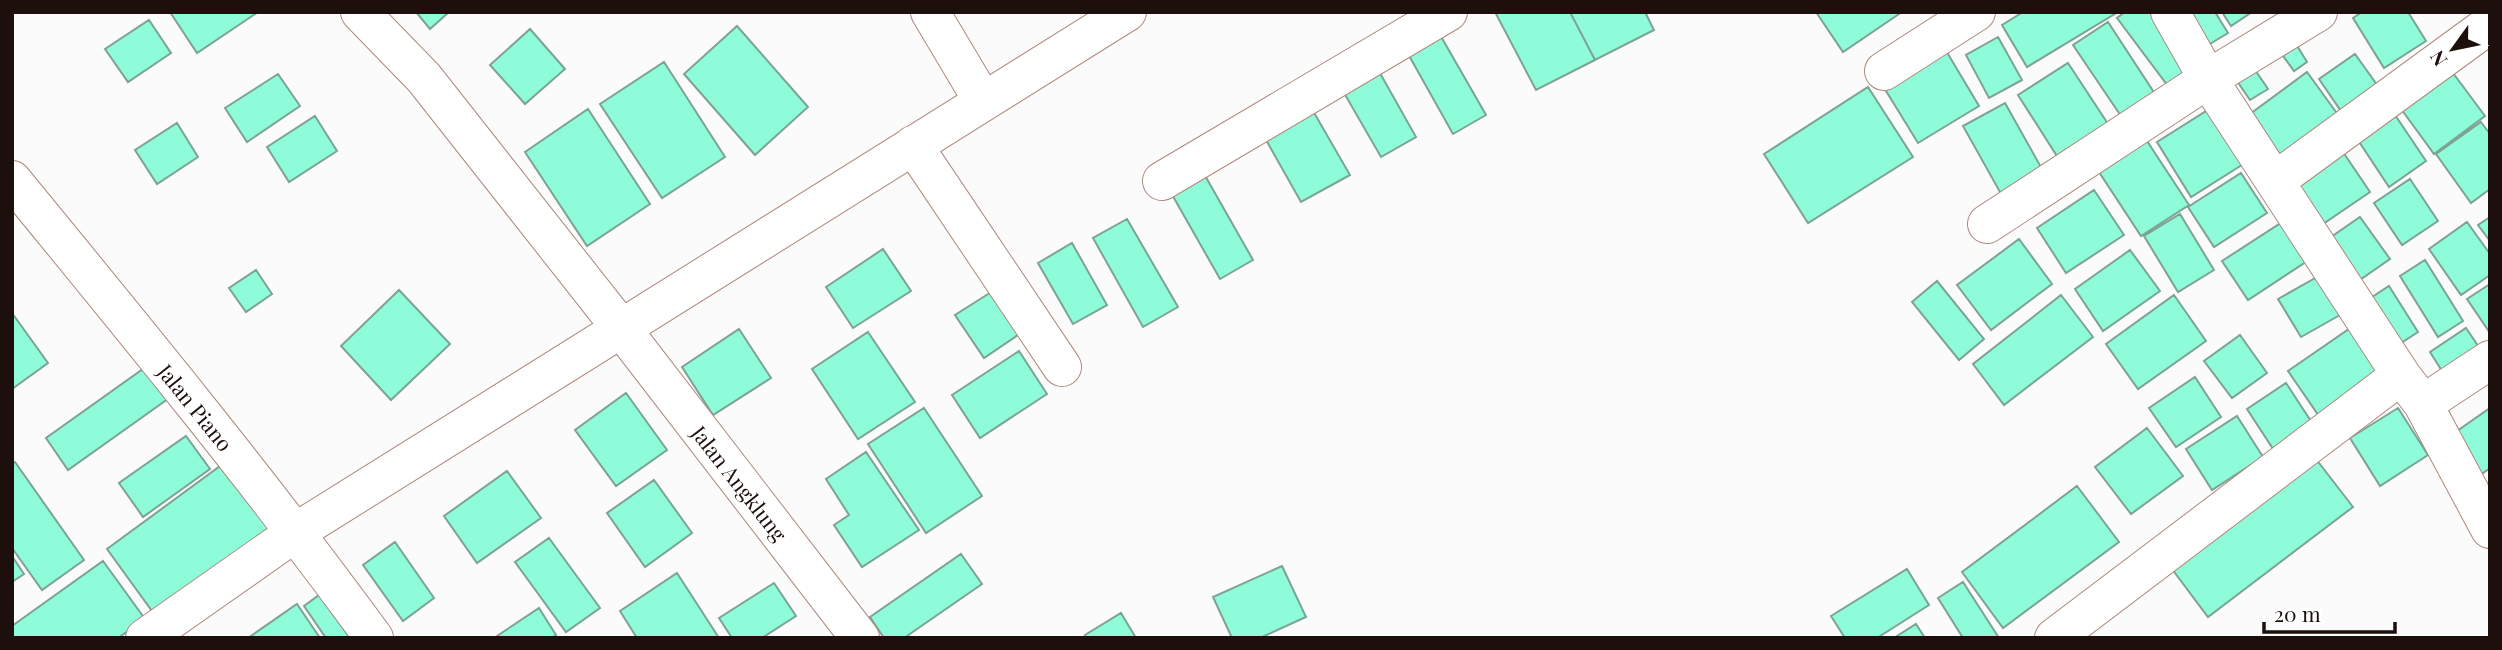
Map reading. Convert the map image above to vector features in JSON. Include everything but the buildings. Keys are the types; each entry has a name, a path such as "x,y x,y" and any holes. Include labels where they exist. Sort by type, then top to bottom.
{"street":[{"name":"Jalan Angklung","path":"360,12 424,78 860,638"},
{"path":"930,12 982,101"},
{"path":"145,638 296,532 1127,12"},
{"path":"1161,181 1448,12"},
{"path":"1884,71 1976,12"},
{"path":"2170,12 2208,79 2412,389 2490,528"},
{"path":"1987,224 2208,79 2318,12"},
{"path":"2275,181 2490,24"},
{"path":"913,145 1062,367"},
{"name":"Jalan Piano","path":"12,180 85,266 296,532 374,638"},
{"path":"2054,638 2412,389 2490,360"}]}
